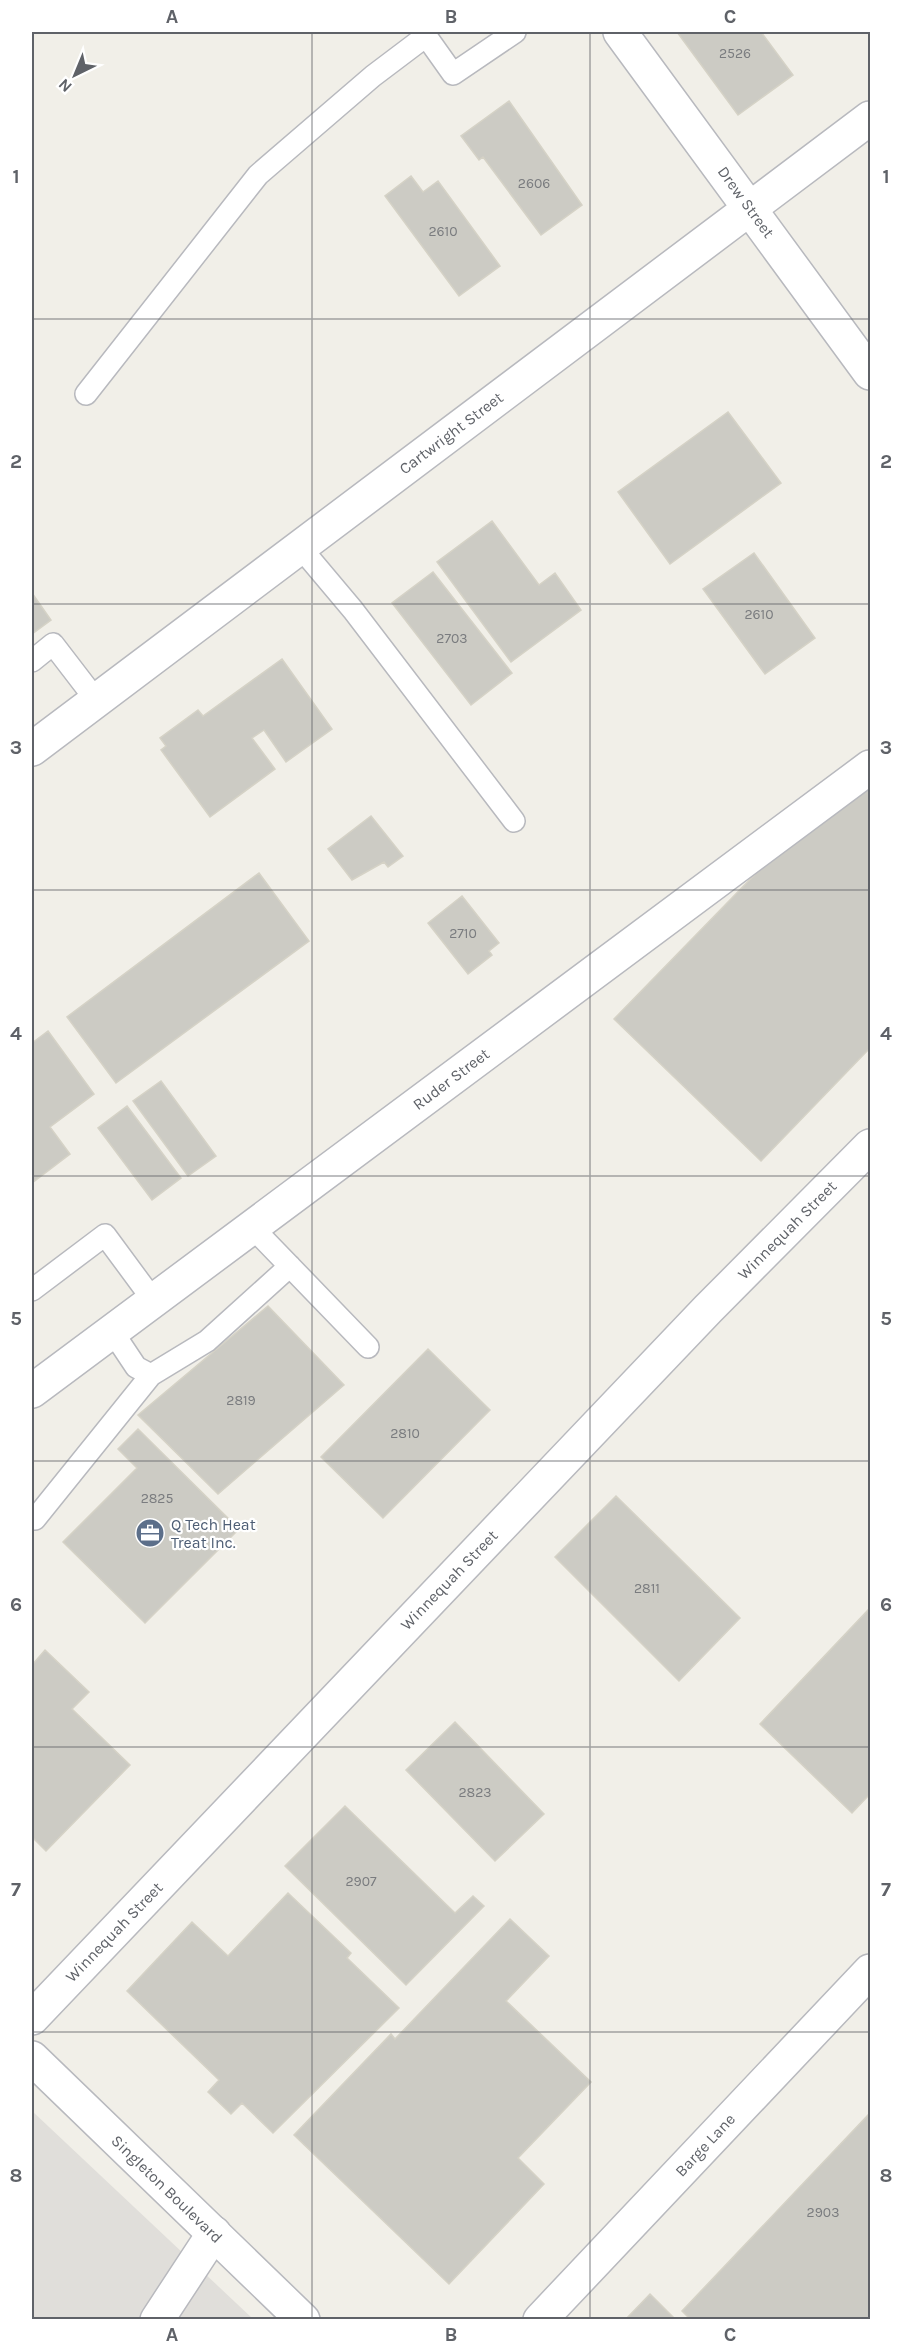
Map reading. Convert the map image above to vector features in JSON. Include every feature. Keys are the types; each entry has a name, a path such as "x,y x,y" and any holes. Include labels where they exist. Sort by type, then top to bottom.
{"street":[{"name":"Drew Street","path":"620,32 870,373"},
{"name":"Cartwright Street","path":"32,749 870,118"},
{"name":"Ruder Street","path":"34,1385 112,1331 870,766"},
{"name":"Winnequah Street","path":"32,2018 708,1309 870,1146"},
{"name":"Barge Lane","path":"540,2319 870,1971"},
{"name":"Singleton Boulevard","path":"32,2058 303,2319"},
{"path":"157,2319 214,2233"}],"lane":[{"path":"86,394 258,175 373,76 426,36 453,74 515,32"},
{"path":"300,547 353,610 514,821"},
{"path":"32,661 53,644 96,700"},
{"path":"252,1227 368,1347"},
{"path":"32,1290 105,1235 153,1300"},
{"path":"32,1519 35,1519 151,1375 207,1341 290,1266"},
{"path":"112,1331 136,1366 151,1375"}],"shaded area":[{"path":"32,2111 253,2319 32,2319"}],"building":[{"path":"677,32 761,32 793,75 738,115"},
{"path":"509,101 582,205 541,235 483,157 479,160 461,136"},
{"path":"411,176 423,192 438,181 500,266 459,296 385,196"},
{"path":"728,412 781,483 670,564 618,492"},
{"path":"492,521 539,585 555,573 581,610 511,662 437,562"},
{"path":"754,553 815,638 765,674 703,589"},
{"path":"433,572 512,673 471,705 392,603"},
{"path":"32,593 51,620 32,634"},
{"path":"282,659 332,729 286,762 264,730 252,738 275,769 210,817 161,750 166,746 160,738 198,710 203,716"},
{"path":"870,782 870,1048 761,1161 614,1019 763,866"},
{"path":"371,816 403,856 388,867 384,862 352,880 328,849"},
{"path":"259,873 309,941 116,1083 67,1017"},
{"path":"462,896 499,943 489,951 492,955 468,974 428,923"},
{"path":"48,1031 94,1094 50,1127 70,1154 32,1183 32,1043"},
{"path":"161,1081 216,1156 188,1176 133,1101"},
{"path":"127,1106 181,1178 152,1200 98,1128"},
{"path":"268,1306 344,1385 218,1494 138,1415"},
{"path":"428,1349 490,1410 383,1518 321,1457"},
{"path":"138,1429 239,1529 145,1623 63,1542 137,1468 118,1449"},
{"path":"616,1496 740,1618 679,1681 555,1557"},
{"path":"870,1608 870,1794 852,1813 760,1724"},
{"path":"45,1650 89,1692 72,1709 130,1765 46,1851 32,1837 32,1665"},
{"path":"455,1722 544,1814 495,1861 406,1770"},
{"path":"345,1806 455,1913 473,1896 484,1906 406,1985 285,1866"},
{"path":"288,1893 351,1953 347,1958 399,2008 273,2133 242,2103 231,2114 208,2092 219,2080 127,1991 192,1922 228,1956"},
{"path":"510,1919 549,1956 506,2001 591,2082 518,2158 544,2184 449,2284 294,2135 391,2034 395,2039"},
{"path":"870,2113 870,2320 691,2320 682,2311"},
{"path":"650,2294 676,2320 625,2320"}],"place":[{"name":"Q Tech Heat Treat Inc.","path":"150,1533"}]}
